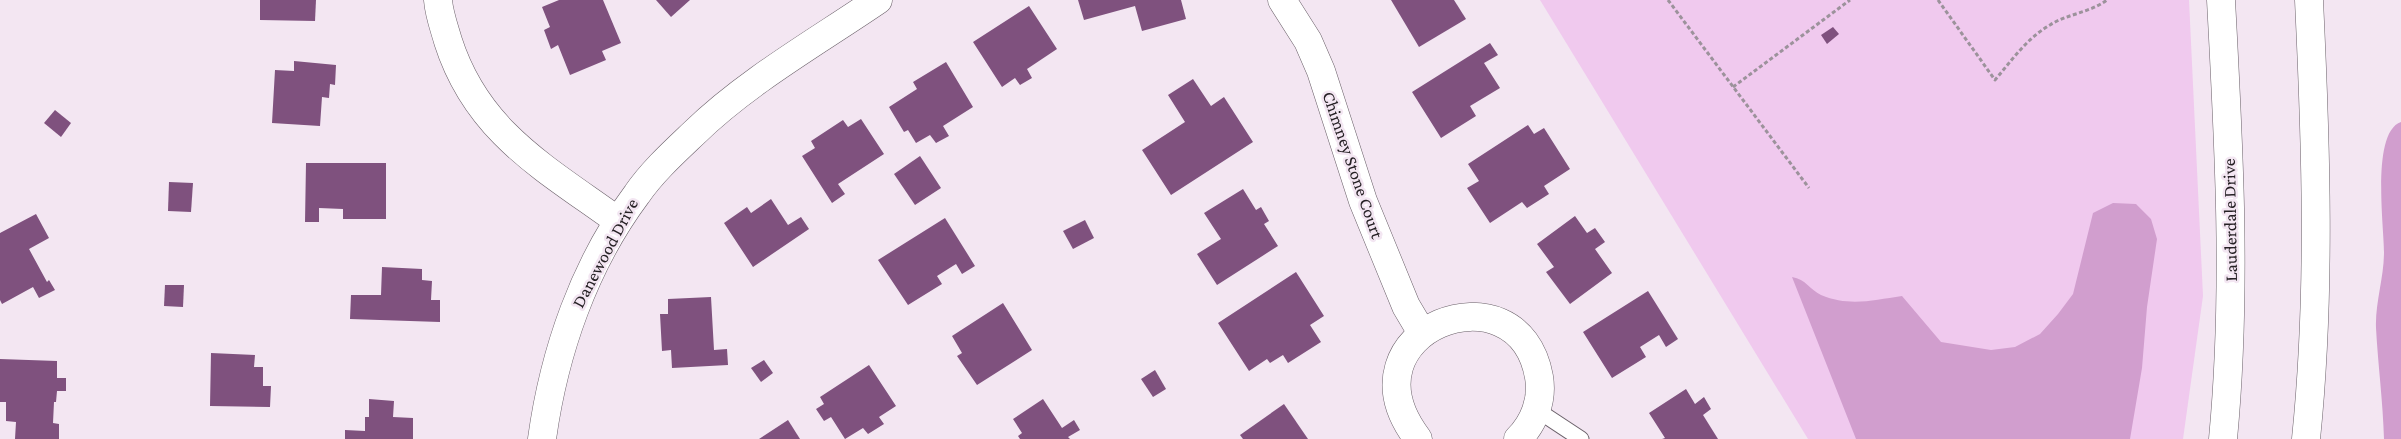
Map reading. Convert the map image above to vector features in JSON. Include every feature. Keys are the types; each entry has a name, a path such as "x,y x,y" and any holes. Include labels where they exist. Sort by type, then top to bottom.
{"street":[{"path":"438,0 438,11 456,66 470,91 500,132 519,149 618,221"},
{"name":"Danewood Drive","path":"542,439 547,401 559,350 584,287 618,221 638,192 694,132 744,91 878,0"},
{"name":"Chimney Stone Court","path":"1282,0 1308,41 1321,71 1362,201 1406,306 1422,333"},
{"name":"Lauderdale Drive","path":"2221,0 2231,180 2232,260 2231,322 2223,439"},
{"path":"2306,439 2315,278 2315,127 2309,0"},
{"path":"1418,439 1405,422 1398,399 1398,374 1406,352 1422,333 1441,321 1464,316 1487,318 1508,328 1526,344 1536,364 1540,387 1537,410 1527,430 1518,439"}],"lane":[{"path":"1537,410 1581,439"}],"path":[{"path":"1668,0 1809,188"},
{"path":"1733,87 1850,0"},
{"path":"1938,0 1995,80 2030,39 2051,24 2085,12 2107,0"}],"shaded area":[{"path":"1540,0 2189,0 2203,296 2183,439 1808,439"},
{"path":"2401,122 2401,439 2384,439 2376,328 2384,252 2381,202 2382,161 2386,143 2392,129"},
{"path":"2113,203 2136,204 2151,219 2157,239 2147,307 2142,368 2130,439 1856,439 1792,277 1801,280 1821,295 1842,301 1862,302 1902,296 1941,342 1991,350 2015,347 2040,334 2073,294 2093,213"}],"building":[{"path":"260,0 316,0 315,21 260,20"},
{"path":"559,0 603,0 621,43 602,51 606,60 570,75 558,45 551,49 544,30 550,27 542,7"},
{"path":"656,0 690,0 671,17"},
{"path":"1078,0 1181,0 1186,19 1142,31 1135,6 1084,20"},
{"path":"1391,0 1454,0 1466,19 1419,47"},
{"path":"1029,6 1057,49 1027,69 1032,78 1020,85 1015,78 1002,87 973,42"},
{"path":"1833,27 1839,34 1827,44 1821,35"},
{"path":"1490,43 1498,55 1484,63 1500,88 1470,106 1476,116 1441,138 1412,92"},
{"path":"294,61 336,65 335,85 330,84 329,98 322,97 320,126 272,123 275,70 294,71"},
{"path":"946,62 973,107 943,126 949,136 936,143 930,135 916,143 908,130 904,132 889,107 917,89 913,82"},
{"path":"1193,79 1211,106 1224,97 1253,142 1171,195 1142,150 1185,122 1168,95"},
{"path":"55,110 71,123 61,137 44,123"},
{"path":"861,119 884,154 838,184 845,194 832,203 802,156 815,148 811,141 843,120 848,127"},
{"path":"1528,125 1534,134 1544,128 1570,169 1544,186 1549,194 1527,208 1522,202 1490,223 1467,188 1479,181 1468,164"},
{"path":"920,156 941,188 915,205 894,174"},
{"path":"306,163 386,163 386,219 343,219 343,209 319,208 319,222 305,222"},
{"path":"169,182 193,183 191,212 168,211"},
{"path":"1243,189 1256,210 1261,207 1269,221 1264,224 1278,246 1217,285 1197,254 1221,239 1204,213"},
{"path":"771,199 788,225 801,217 809,229 753,267 724,223 747,207 751,213"},
{"path":"36,214 49,238 29,249 47,282 49,280 55,290 39,298 33,287 2,304 0,300 0,233"},
{"path":"1575,216 1587,233 1595,228 1605,242 1595,249 1612,273 1570,304 1546,272 1554,267 1537,244"},
{"path":"945,218 975,266 962,274 956,264 937,276 942,284 908,305 878,260"},
{"path":"1085,220 1094,238 1073,249 1063,231"},
{"path":"382,267 422,269 422,280 432,281 431,300 440,300 440,322 350,319 351,295 381,295"},
{"path":"1296,272 1324,316 1310,325 1321,342 1288,363 1283,355 1270,363 1267,359 1249,371 1218,323"},
{"path":"165,285 184,285 183,307 164,306"},
{"path":"1648,291 1678,339 1666,347 1659,335 1640,347 1646,357 1612,378 1583,332"},
{"path":"711,297 714,350 727,349 728,365 672,368 671,350 662,351 660,314 668,314 668,299"},
{"path":"1003,303 1032,350 977,385 957,356 962,353 952,336"},
{"path":"211,353 255,355 254,367 263,367 263,386 271,386 270,407 210,406"},
{"path":"0,359 57,361 57,378 66,378 66,391 57,391 56,402 54,402 53,423 59,424 59,439 15,439 16,422 6,421 6,402 0,402"},
{"path":"764,360 773,373 761,382 751,368"},
{"path":"869,365 896,406 879,417 884,424 868,434 863,428 845,439 831,417 824,421 816,409 824,404 820,397"},
{"path":"1155,370 1166,389 1153,397 1141,379"},
{"path":"1686,389 1695,404 1704,397 1711,409 1703,415 1718,439 1662,439 1665,438 1649,413"},
{"path":"369,399 394,401 393,417 413,418 413,439 345,439 345,430 365,431 365,417 369,417"},
{"path":"1043,399 1062,428 1074,420 1080,430 1068,437 1070,439 1020,439 1018,436 1022,433 1013,419"},
{"path":"1284,404 1308,439 1243,439 1240,435"},
{"path":"788,420 800,439 759,439"}]}
